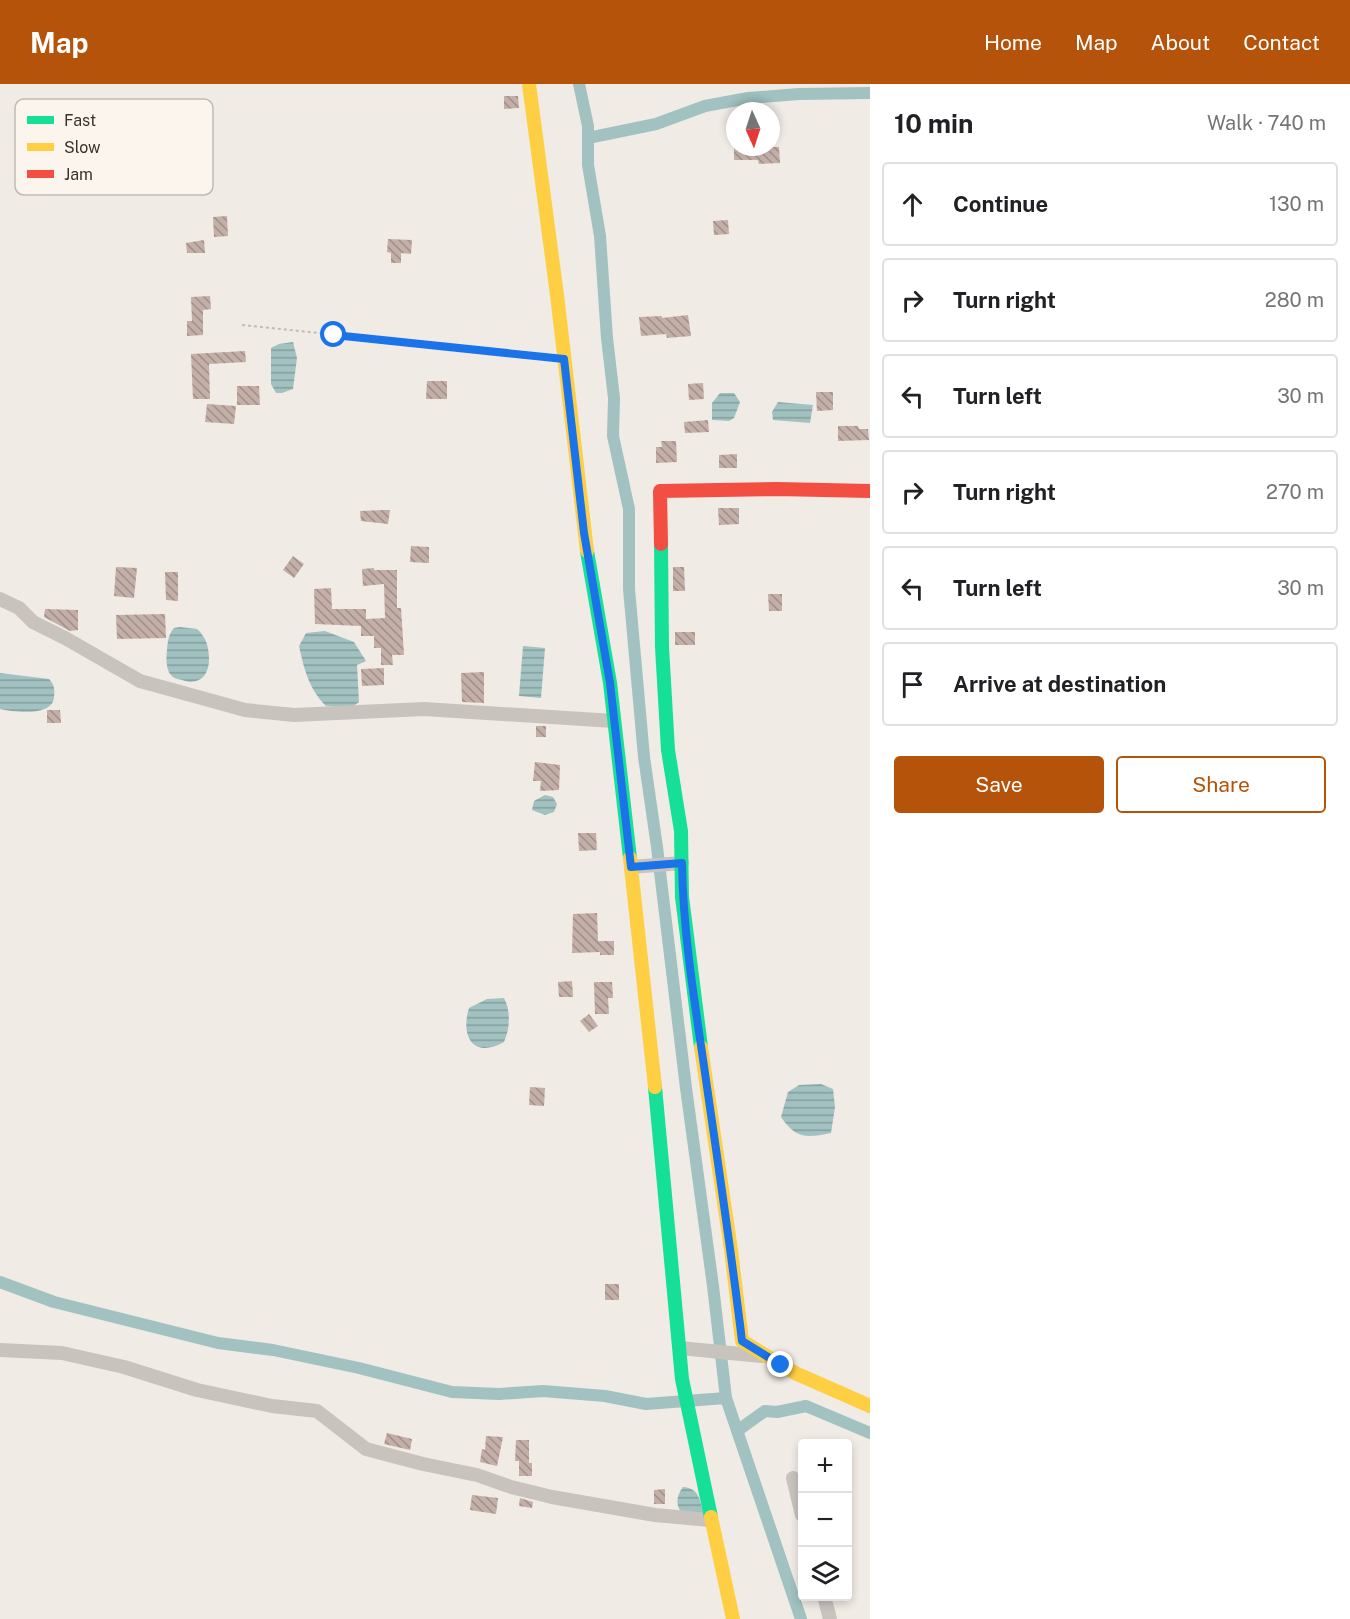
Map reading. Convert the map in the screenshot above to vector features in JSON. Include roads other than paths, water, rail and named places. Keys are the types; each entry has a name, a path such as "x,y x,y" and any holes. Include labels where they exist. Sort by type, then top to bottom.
{"street":[{"path":"529,84 584,533 610,683 670,1235 682,1379 710,1520 733,1619"},
{"path":"870,491 777,489 660,491 662,646 667,739 681,831 682,897 742,1341 795,1373 870,1406"},
{"path":"0,599 20,608 33,622 66,638 140,681 245,710 294,715 424,709 614,721"},
{"path":"631,867 682,863"},
{"path":"680,1348 749,1354 767,1358"},
{"path":"0,1350 62,1353 124,1367 197,1390 272,1406 317,1411 366,1449 477,1475 511,1487 552,1497 655,1515 710,1520"},
{"path":"793,1478 798,1499"},
{"path":"825,1601 830,1619"}],"water":[{"path":"293,342 297,358 293,389 276,393 271,384 271,348"},
{"path":"720,393 734,393 740,402 734,418 729,421 712,420 712,403"},
{"path":"778,402 813,405 810,423 773,420 772,412"},
{"path":"174,628 197,629 206,642 209,665 205,675 193,682 175,678 168,669 166,656 169,638"},
{"path":"325,631 354,642 366,661 357,665 359,702 352,707 326,706 315,693 305,671 299,646 306,633"},
{"path":"523,646 545,648 541,698 519,696"},
{"path":"0,673 49,679 54,689 52,703 47,708 32,712 0,709"},
{"path":"545,795 553,797 557,804 554,812 545,815 532,810 534,801"},
{"path":"504,998 509,1020 504,1042 494,1047 477,1046 468,1036 466,1028 469,1008 487,999"},
{"path":"821,1084 833,1089 835,1107 831,1133 808,1136 797,1133 781,1117 788,1092 799,1085"},
{"path":"683,1487 696,1493 704,1515 681,1512 678,1499"}],"waterway":[{"path":"579,84 588,126 588,165 600,236 607,338 614,398 613,436 629,509 629,589 644,757 726,1398 801,1619"},
{"path":"588,138 656,124 705,106 748,98 799,94 870,93"},
{"path":"0,1282 54,1302 218,1343 273,1350 359,1368 452,1392 499,1394 543,1391 605,1396 646,1404 726,1398"},
{"path":"737,1431 765,1411 777,1412 806,1406 870,1433"}]}
